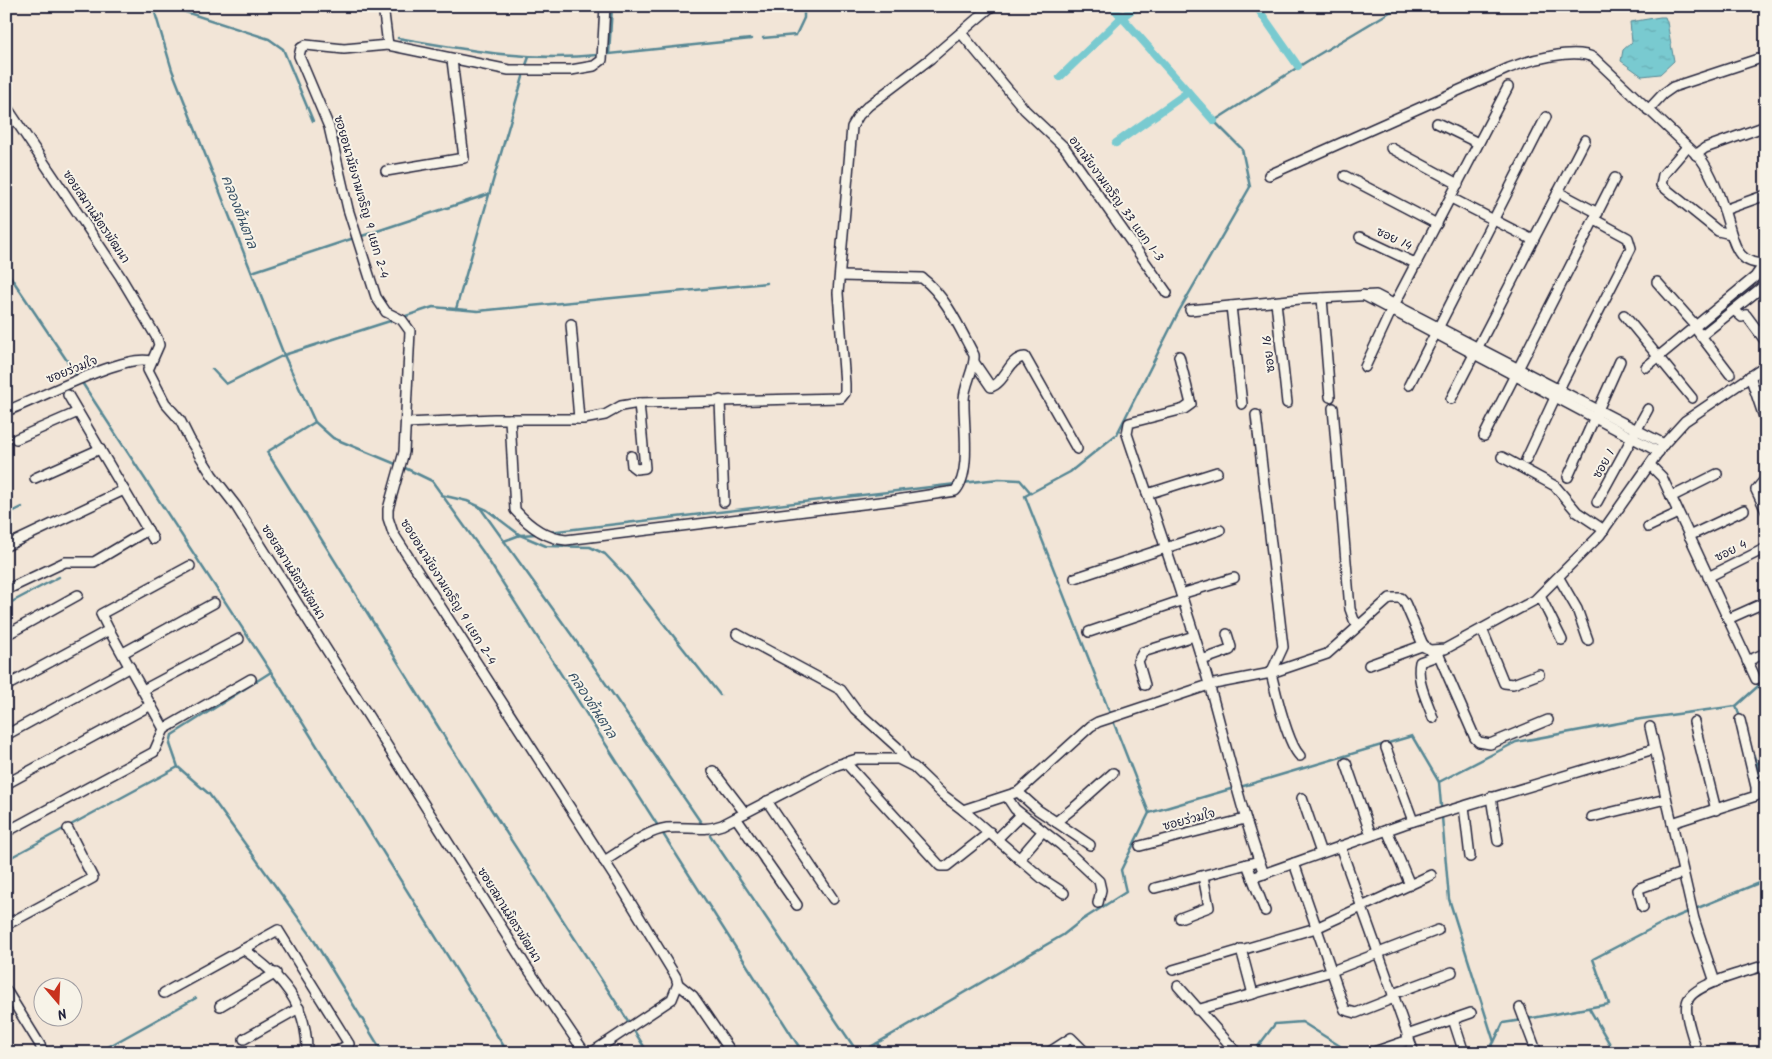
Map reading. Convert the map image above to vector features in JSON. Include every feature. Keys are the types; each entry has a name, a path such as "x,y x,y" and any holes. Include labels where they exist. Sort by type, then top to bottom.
{"street":[{"path":"382,6 388,45"},
{"name":"ซอยอนามัยงามเจริญ 9 แยก 2-4","path":"605,6 602,60 594,66 571,70 523,72 452,60 388,45 344,49 306,45 301,48 299,56 329,127 348,209 376,297 386,312 402,320 410,331 406,423 401,467 388,509 388,518 393,533 604,861 676,977 678,984"},
{"path":"406,423 510,419 579,419 605,415 621,406 640,403 841,398 845,393 845,384 838,293 841,276 852,127 868,106 961,33 992,6"},
{"name":"อนามัยงามเจริญ 33 แยก 1-3","path":"961,33 1025,110 1065,148 1167,293"},
{"path":"1269,175 1510,68 1559,56 1580,53 1591,56 1696,155 1710,172 1731,234 1741,255 1750,262 1765,264 1755,277 1646,367"},
{"path":"1648,110 1663,94 1673,87 1758,59"},
{"path":"386,171 464,158 452,60"},
{"path":"1365,368 1393,308 1508,87"},
{"name":"ซอยสมานมิตรพัฒนา","path":"6,106 120,276 157,338 159,346 150,361 148,373 165,403 180,420 198,452 241,513 529,970 584,1053"},
{"path":"1409,385 1546,117"},
{"path":"1437,122 1478,143"},
{"path":"1696,155 1705,148 1766,126"},
{"path":"1450,399 1586,140"},
{"path":"1687,147 1663,175 1661,185 1718,231 1731,234"},
{"path":"1391,148 1458,184"},
{"path":"1345,176 1436,224"},
{"path":"1484,436 1615,178"},
{"path":"1526,460 1557,393 1631,248 1628,238 1558,192"},
{"path":"1724,210 1766,196"},
{"path":"1451,198 1533,240"},
{"name":"ซอย 14","path":"1360,236 1417,264"},
{"path":"510,419 515,510 532,527 553,539 566,540 947,494 956,491 962,480 964,466 964,398 967,378 974,362 974,355 931,284 922,278 841,276"},
{"path":"1657,282 1695,327 1730,374"},
{"path":"1701,336 1766,284"},
{"path":"1190,310 1363,295 1436,330 1661,448"},
{"path":"1322,298 1330,397"},
{"name":"ซอย 16","path":"1276,302 1286,403"},
{"path":"1734,310 1742,317 1746,315 1750,309 1744,302"},
{"path":"1231,306 1242,404"},
{"path":"1624,315 1692,398"},
{"path":"1746,315 1766,342"},
{"path":"571,324 579,419"},
{"path":"1179,356 1190,406 1137,420 1127,427 1202,660 1237,794 1264,874"},
{"path":"974,362 991,387 997,384 1015,361 1025,357 1077,449"},
{"name":"ซอยร่วมใจ","path":"6,411 67,390 96,374 131,362 150,361"},
{"path":"1568,477 1620,361"},
{"path":"1433,718 1420,681 1420,662 1540,596 1604,530 1661,448 1693,413 1766,366"},
{"path":"1750,376 1766,423"},
{"path":"67,390 153,539"},
{"path":"720,400 724,502"},
{"path":"631,456 632,466 636,469 645,468 640,403"},
{"path":"1332,408 1350,609 1354,620 1359,625"},
{"name":"ซอย 1","path":"1597,502 1648,409"},
{"path":"16,439 78,412"},
{"path":"1256,415 1283,647 1271,673 1289,734 1295,751 1300,756"},
{"path":"35,478 100,449"},
{"path":"1502,457 1554,486 1577,512 1604,530"},
{"path":"1650,465 1662,477 1756,679"},
{"path":"1147,494 1217,472"},
{"path":"1671,496 1717,474"},
{"path":"1766,478 1756,490 1766,511"},
{"path":"6,546 124,490"},
{"path":"1689,536 1744,510"},
{"path":"1648,527 1678,513"},
{"path":"6,590 65,562 94,562 148,530"},
{"path":"1074,578 1220,530"},
{"name":"ซอย 4","path":"1708,577 1766,548"},
{"path":"164,729 101,614 190,566"},
{"path":"1089,632 1234,578"},
{"path":"1559,578 1577,609 1588,640"},
{"path":"6,635 78,595"},
{"path":"1540,596 1562,640"},
{"path":"963,810 1018,792 1091,726 1109,718 1209,685 1271,673 1312,661 1338,647 1386,600 1401,598 1424,645 1438,653 1475,738 1479,742 1490,744 1548,720"},
{"path":"1728,620 1766,602"},
{"path":"123,653 214,603"},
{"path":"1482,629 1504,683 1513,684 1539,674"},
{"path":"6,686 109,630"},
{"path":"737,634 841,690 855,709 897,747 907,762 943,795 994,835 1018,859 1064,893"},
{"path":"1202,660 1230,650 1231,647 1227,634"},
{"path":"1145,685 1138,661 1143,652 1194,636"},
{"path":"143,690 239,639"},
{"path":"1369,665 1424,645"},
{"path":"1748,661 1766,653"},
{"path":"6,735 130,667"},
{"path":"6,832 154,752 164,729 250,679"},
{"path":"6,784 151,705"},
{"path":"1672,823 1751,799 1757,793 1740,720"},
{"path":"1694,722 1716,810"},
{"path":"1650,727 1689,901 1715,982"},
{"path":"1386,748 1413,821"},
{"path":"1252,878 1413,821 1654,749"},
{"path":"604,861 661,830 709,829 736,818 846,762 885,758 907,762"},
{"path":"846,762 940,866 948,866 1022,814"},
{"path":"1346,763 1371,835"},
{"path":"713,771 745,813"},
{"path":"1056,822 1114,772"},
{"path":"1018,792 1056,822 1090,845"},
{"path":"1007,796 1022,814 1100,881 1101,890 1098,903"},
{"path":"1491,797 1498,841"},
{"path":"1302,798 1321,854"},
{"path":"1592,817 1666,799"},
{"path":"768,801 833,899"},
{"path":"1464,806 1470,857"},
{"path":"736,818 797,905"},
{"name":"ซอยร่วมใจ","path":"1140,846 1245,818"},
{"path":"6,924 93,878 68,829"},
{"path":"1387,830 1410,885"},
{"path":"1018,859 1043,831"},
{"path":"1340,846 1414,1053"},
{"path":"1156,888 1259,861"},
{"path":"1294,863 1346,1012 1356,1012 1452,972"},
{"path":"1247,864 1265,911"},
{"path":"1643,906 1638,890 1640,888 1682,873"},
{"path":"1173,970 1316,928 1431,875"},
{"path":"1180,918 1209,907 1203,876"},
{"path":"164,993 278,930 349,1044 334,1053"},
{"path":"1197,1010 1332,971 1438,930"},
{"path":"244,949 276,973 292,994 299,1008 305,1031 306,1052"},
{"path":"1241,949 1253,994"},
{"path":"1696,1053 1687,1004 1693,993 1715,982 1766,965"},
{"path":"220,1006 276,973"},
{"path":"591,1053 672,999 678,984 694,996 732,1053"},
{"path":"1178,986 1197,1010 1237,1053"},
{"path":"6,990 43,1053"},
{"path":"244,1039 299,1008"},
{"path":"1520,1008 1537,1053"},
{"path":"1371,1053 1471,1013"},
{"path":"1453,1019 1464,1053"},
{"path":"1048,1053 1071,1038 1086,1053"}],"water":[{"path":"1665,17 1667,22 1674,61 1660,74 1642,76 1621,61 1623,50 1632,42 1630,22"}],"waterway":[{"name":"คลองต้นตาล","path":"153,6 172,70 284,355 315,422 267,452 449,744 630,1024"},
{"path":"167,6 269,39 283,49 313,121"},
{"path":"612,6 609,54 751,39"},
{"path":"763,38 796,35 804,18 804,6"},
{"path":"1112,6 1214,121"},
{"path":"1060,77 1122,17 1137,6"},
{"path":"1256,6 1298,66"},
{"path":"1149,813 1025,496 1070,472 1117,434 1179,311 1250,187 1242,149 1214,121 1306,62 1400,6"},
{"path":"398,38 497,54 546,57 597,55"},
{"path":"526,65 529,57"},
{"path":"456,309 523,77"},
{"path":"1116,143 1188,92"},
{"path":"362,236 489,194"},
{"path":"252,272 351,239"},
{"path":"6,270 78,377"},
{"path":"406,316 433,307 478,311 767,283"},
{"path":"212,369 226,384 284,355 390,321"},
{"path":"81,381 271,672 508,1053"},
{"name":"คลองต้นตาล","path":"315,422 333,438 398,465"},
{"name":"คลองต้นตาล","path":"403,467 432,481 483,552 803,1053"},
{"path":"962,483 999,479 1020,480 1031,493"},
{"path":"549,532 956,484"},
{"path":"441,495 467,501 487,510 520,535 546,546 590,547 605,554 626,576 720,695"},
{"path":"479,506 586,655 702,824"},
{"path":"6,515 22,507"},
{"path":"504,541 520,535 537,534"},
{"path":"6,605 59,577"},
{"path":"271,672 172,735 170,744 178,767 209,794 310,934 383,1053"},
{"path":"1439,782 1516,742 1641,719 1736,706 1766,679"},
{"path":"1736,706 1740,717"},
{"path":"1240,787 1412,736 1439,782 1449,899 1494,1042 1503,1023 1522,1020"},
{"path":"1750,746 1757,764 1766,810"},
{"path":"1757,764 1766,757"},
{"path":"6,860 178,767"},
{"path":"860,1053 1063,935 1082,920 1126,892 1121,870 1149,813 1234,788"},
{"path":"710,835 858,1053"},
{"path":"1527,1019 1609,1004 1593,959 1666,921 1766,880"},
{"path":"97,1053 196,998"},
{"path":"1589,1008 1615,1053"},
{"path":"1253,1053 1275,1024 1302,1022 1351,1053"},
{"name":"คลองต้นตาล","path":"633,1029 648,1053"},
{"path":"1487,1053 1494,1042"},
{"path":"877,1043 883,1053"}]}
